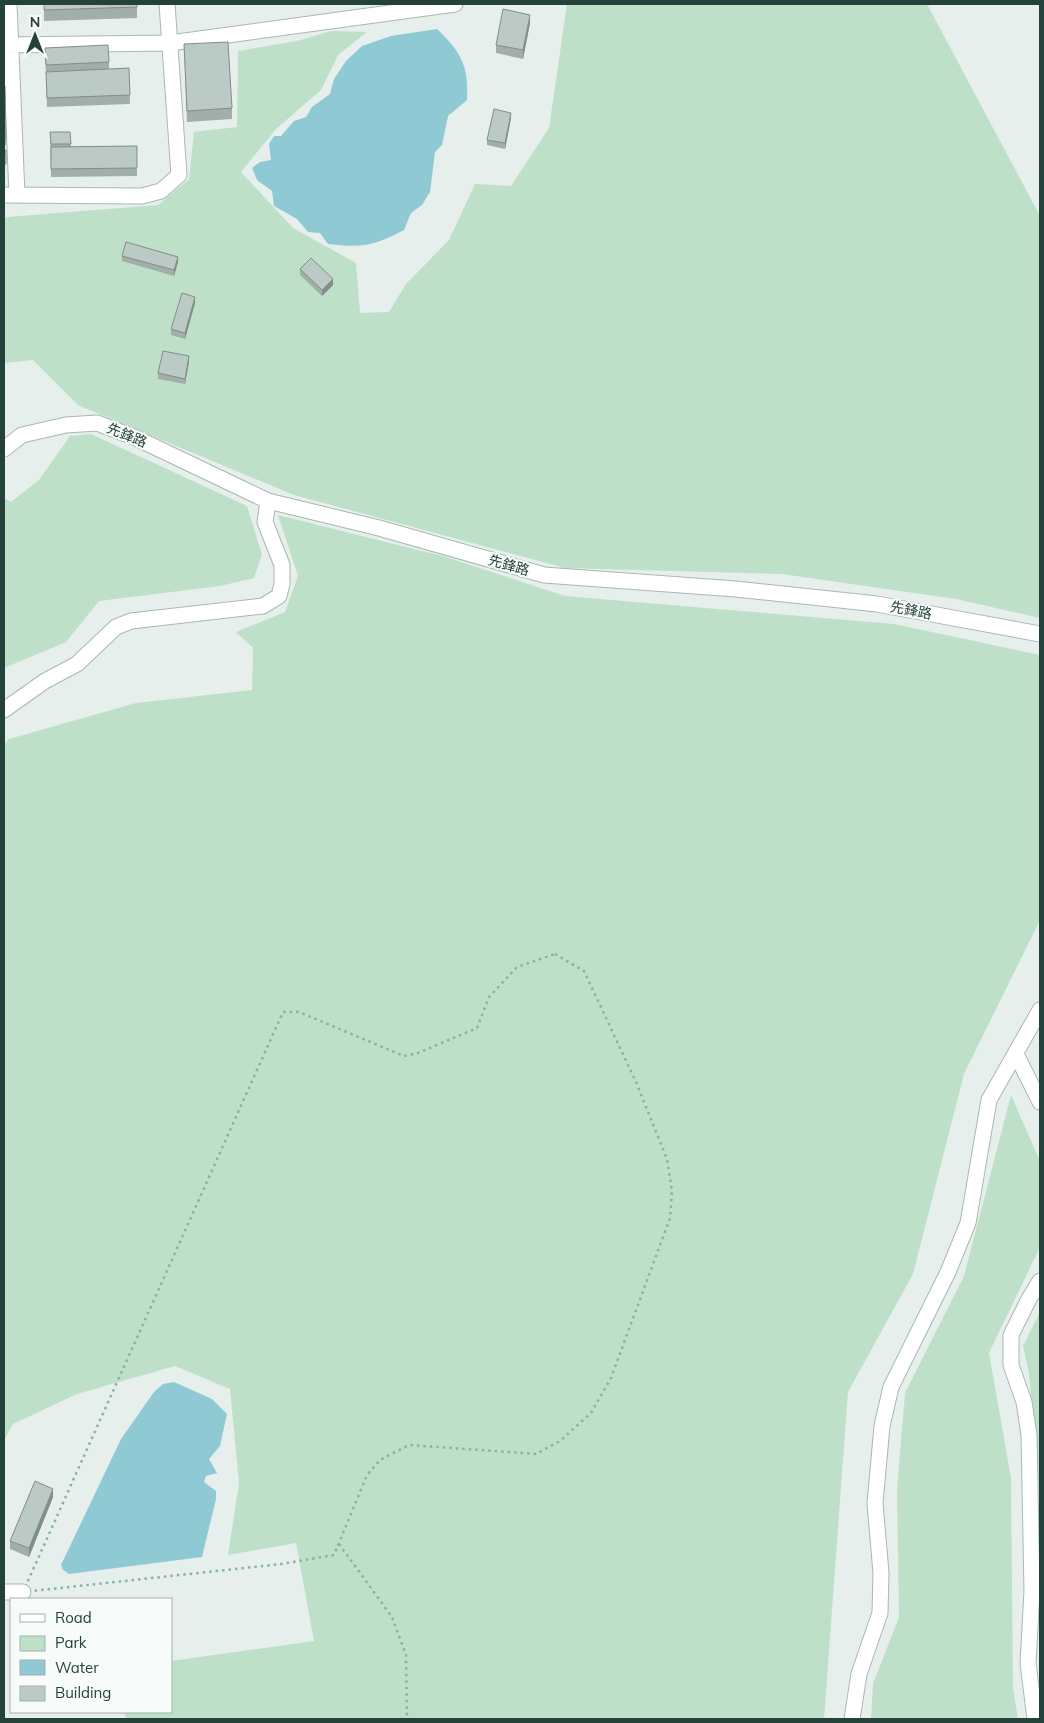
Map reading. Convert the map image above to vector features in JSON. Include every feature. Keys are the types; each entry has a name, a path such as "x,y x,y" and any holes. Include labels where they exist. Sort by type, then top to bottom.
{"street":[{"path":"9,4 7,45 10,195 142,196 161,192 179,175 167,4"},
{"path":"7,45 170,43 455,4"},
{"name":"先鋒路","path":"4,449 22,435 66,425 97,423 136,438 268,501 379,528 544,575 736,589 877,604 1040,634"},
{"path":"4,710 46,681 77,664 116,627 131,621 263,606 279,596 282,584 282,565 265,522 268,501"},
{"path":"852,1719 859,1674 880,1613 881,1573 876,1503 882,1426 891,1387 948,1272 968,1223 989,1100 1040,1010"},
{"path":"1016,1054 1040,1102"},
{"path":"1035,1719 1028,1664 1032,1591 1029,1435 1024,1402 1011,1366 1011,1335 1028,1299 1040,1281"},
{"path":"4,1592 23,1592"}],"path":[{"path":"556,954 584,971 636,1082 667,1158 672,1191 670,1218 657,1254 611,1378 591,1413 560,1442 536,1454 409,1445 380,1460 367,1475 334,1555 281,1564 23,1592 284,1012 299,1012 404,1056 418,1053 477,1028 489,997 517,967 556,954"},
{"path":"340,1544 392,1617 406,1655 407,1719"}],"green space":[{"path":"567,4 927,4 1040,216 1040,618 956,599 782,574 565,568 294,495 78,405 33,360 4,363 4,219 8,217 158,205 189,179 194,132 237,127 238,51 297,41 331,31 367,32 338,55 321,90 276,129 241,172 293,228 356,263 360,313 389,312 406,284 449,240 475,184 511,186 549,128"},
{"path":"91,434 247,506 262,555 254,578 220,586 99,601 66,642 4,668 4,498 11,502 39,480 70,436"},
{"path":"278,515 446,557 565,596 894,624 1040,655 1040,920 964,1074 913,1274 848,1392 824,1719 127,1719 124,1714 172,1713 172,1661 314,1641 296,1543 228,1555 239,1483 230,1389 175,1366 77,1394 13,1424 4,1440 4,745 9,739 136,703 252,690 253,648 236,632 285,612 298,576"},
{"path":"1011,1095 1040,1161 1040,1247 989,1353 1011,1478 1013,1688 1018,1719 871,1719 873,1684 899,1617 897,1489 905,1393 964,1276"},
{"path":"1040,1312 1040,1504 1029,1373 1023,1346"}],"water":[{"path":"437,29 452,45 462,60 467,78 467,100 448,116 442,145 435,152 430,192 422,205 411,213 404,230 384,240 368,245 328,244 320,233 308,232 297,219 274,206 272,191 257,180 252,168 260,162 271,160 269,144 274,136 281,136 294,121 306,117 312,107 330,94 334,79 346,61 362,46 391,36"},
{"path":"174,1382 212,1399 227,1414 220,1446 209,1459 217,1473 206,1476 204,1482 216,1491 216,1499 202,1557 69,1574 63,1570 61,1565 121,1439 154,1392 163,1384"}],"building":[{"path":"44,4 137,4 137,7 44,10"},
{"path":"503,9 530,15 523,50 496,45"},
{"path":"228,42 232,108 187,111 184,44"},
{"path":"108,45 109,62 46,65 45,48"},
{"path":"129,68 130,95 47,98 46,72"},
{"path":"5,86 6,140 4,140"},
{"path":"494,109 511,113 505,143 487,140"},
{"path":"50,132 70,132 71,144 51,144"},
{"path":"137,146 137,168 51,169 51,147"},
{"path":"4,150 6,150 6,164 4,164"},
{"path":"126,242 178,257 174,270 122,256"},
{"path":"311,258 333,279 322,290 300,269"},
{"path":"182,293 195,297 185,333 171,329"},
{"path":"163,351 189,356 185,379 158,373"},
{"path":"35,1481 53,1489 29,1548 10,1541"}]}
